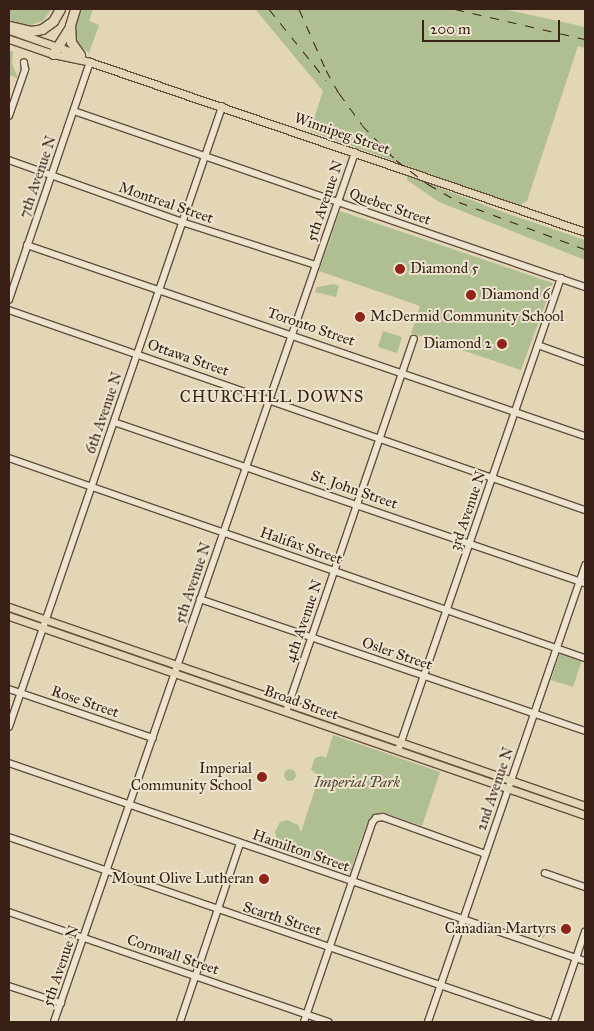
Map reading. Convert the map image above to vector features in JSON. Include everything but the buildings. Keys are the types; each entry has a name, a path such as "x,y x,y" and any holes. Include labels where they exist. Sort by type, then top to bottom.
{"highway":[{"path":"9,28 38,30 53,21 60,9"},
{"path":"56,51 70,25 75,9"},
{"path":"70,25 71,42 80,55"}],"main road":[{"name":"Winnipeg Street","path":"9,28 56,51 80,55 90,62"},
{"name":"Winnipeg Street","path":"9,39 90,62 585,232"},
{"name":"Broad Street","path":"9,607 585,806"},
{"name":"Broad Street","path":"9,616 398,752 585,815"}],"street":[{"name":"7th Avenue N","path":"9,300 90,62"},
{"path":"9,116 11,105 25,70 24,63"},
{"name":"6th Avenue N","path":"9,727 222,107"},
{"name":"Quebec Street","path":"74,111 585,286"},
{"name":"5th Avenue N","path":"54,1022 354,153"},
{"name":"Montreal Street","path":"9,160 182,222 316,265"},
{"name":"Toronto Street","path":"28,245 403,372 585,436"},
{"name":"3rd Avenue N","path":"398,752 561,278"},
{"name":"Ottawa Street","path":"9,310 585,510"},
{"name":"4th Avenue N","path":"286,712 414,339"},
{"path":"538,345 585,362"},
{"name":"St. John Street","path":"114,422 582,582"},
{"name":"Halifax Street","path":"9,458 585,658"},
{"name":"2nd Avenue N","path":"428,1022 556,648 582,582 585,565"},
{"name":"Osler Street","path":"200,599 585,731"},
{"name":"Rose Street","path":"9,690 153,738"},
{"name":"Hamilton Street","path":"9,763 240,844 585,961"},
{"path":"304,1022 372,823 376,818 383,818 486,854"},
{"name":"Scarth Street","path":"9,837 218,911 330,947 548,1022"},
{"path":"180,1022 240,844"},
{"path":"545,873 585,887"},
{"name":"Cornwall Street","path":"9,912 329,1022"},
{"path":"554,1022 585,932"},
{"path":"9,986 61,1004"}],"green space":[{"path":"9,9 52,9 43,21 30,25 9,23"},
{"path":"80,9 93,9 89,21 99,25 89,53 74,41 74,24"},
{"path":"255,9 503,9 585,27 585,48 578,46 527,201 519,206 310,131 323,91"},
{"path":"9,51 13,51 12,64 18,78 9,75"},
{"path":"407,175 497,210 585,240 585,260 439,202 407,180"},
{"path":"340,211 553,283 521,370 411,333 420,306 319,271"},
{"path":"334,284 339,286 336,297 315,292 317,287"},
{"path":"383,331 402,337 397,353 378,347"},
{"path":"560,653 582,660 573,687 551,680"},
{"name":"Imperial Park","path":"333,735 440,772 422,826 385,813 373,816 367,823 350,872 294,853 295,847 281,844 277,840 275,832 280,822 287,820 298,825 301,832 319,777 311,769 315,758 321,756 326,758"},
{"path":"288,769 292,769 296,775 292,781 288,781 284,777 284,773"},
{"path":"541,923 549,926 544,938 536,935"}],"railway":[{"path":"269,9 326,80"},
{"path":"299,9 326,70 339,93 362,125 396,160 428,184 459,202 585,249"},
{"path":"455,9 585,39"}],"place":[{"name":"Diamond 5","path":"400,269"},
{"name":"Diamond 6","path":"471,295"},
{"name":"McDermid Community School","path":"360,317"},
{"name":"Diamond 2","path":"502,344"},
{"name":"Imperial Community School","path":"262,777"},
{"name":"Mount Olive Lutheran","path":"264,879"},
{"name":"Canadian Martyrs","path":"566,929"}],"district":[{"name":"CHURCHILL DOWNS","path":"272,397"}]}
